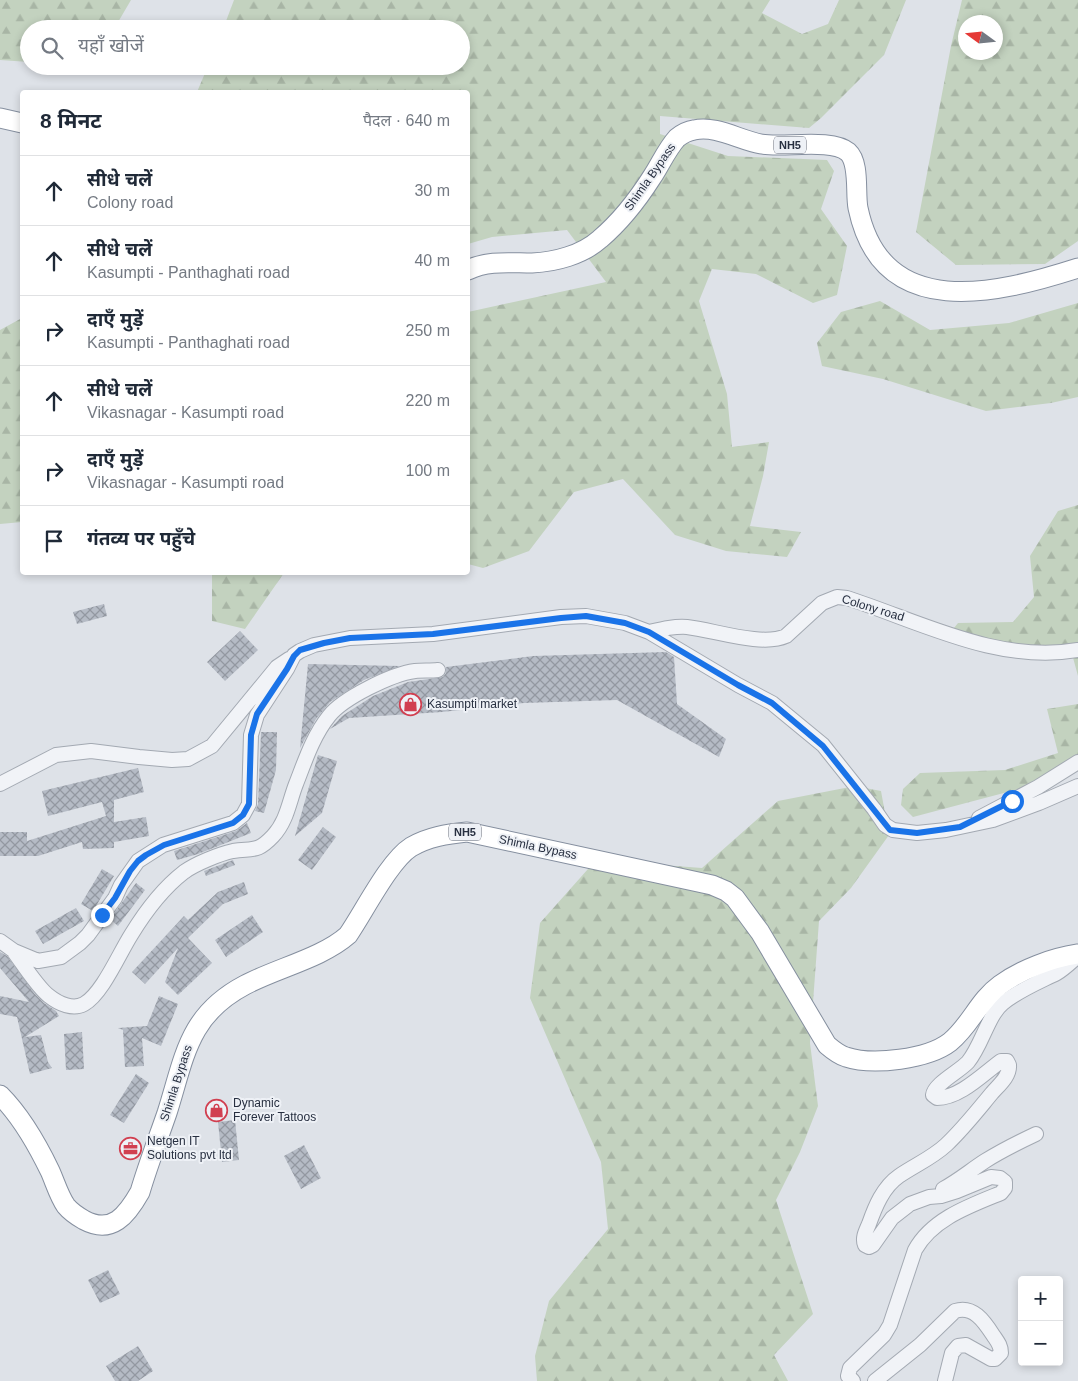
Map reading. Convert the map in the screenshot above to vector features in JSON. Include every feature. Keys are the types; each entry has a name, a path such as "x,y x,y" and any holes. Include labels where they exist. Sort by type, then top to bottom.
{"highway":[{"path":"0,118 20,123"},
{"name":"Shimla Bypass","path":"470,269 476,266 497,263 549,261 585,250 600,239 628,210 651,179 676,139 684,133 695,129 724,133 762,144 825,144 846,150 854,160 857,206 870,244 878,256 895,273 919,286 939,292 981,291 1046,279 1078,268"},
{"name":"Shimla Bypass","path":"0,1095 18,1115 49,1169 66,1205 74,1214 88,1222 99,1225 111,1224 122,1218 132,1207 140,1192 188,1043 204,1016 227,995 265,975 337,944 348,935 396,862 410,848 443,834 467,832 703,883 726,891 735,898 760,932 827,1045 837,1054 864,1061 917,1056 940,1048 949,1043 962,1031 987,996 998,986 1012,977 1058,958 1078,955"}],"street":[{"name":"Colony road","path":"649,632 686,627 758,639 779,639 786,636 822,603 837,597 847,598 956,637 997,648 1021,652 1078,650"},
{"path":"0,784 56,755 91,751 172,760 194,756 212,746 277,667 300,650 314,645 350,638 433,634 513,623 586,616 625,623 649,632 772,703 823,746 890,830 917,833 960,827 1006,817 1078,786"},
{"path":"0,942 14,951 38,961 61,957 88,935 115,898 121,885 138,861 164,845 233,823 243,815 249,804 249,764 253,725 257,714 294,656"},
{"path":"14,951 48,996 71,1007 82,1005 92,999 145,914 168,886 185,871 199,863 232,852 256,849 274,835 283,823 312,742 330,715 364,690 391,678 414,671 438,670"},
{"path":"960,827 1012,801 1078,762"},
{"path":"1036,1134 996,1154 974,1168 956,1183 929,1197 910,1204 888,1223 873,1245 869,1247 865,1245 864,1239 876,1206 892,1182 898,1176 930,1158 947,1144 1001,1083 1008,1072 1009,1065 1007,1061 1001,1061 970,1085 941,1098 934,1096 935,1088 968,1061 977,1049 992,1018 1003,1003 1023,990 1058,972 1078,955"},
{"path":"853,1381 848,1376 850,1368 884,1335 890,1325 914,1250 920,1240 928,1232 960,1210 1001,1192 1005,1188 1005,1182 1003,1179 993,1177 941,1196 929,1197"},
{"path":"875,1381 920,1345 955,1311 961,1309 972,1312 984,1321 1000,1346 1001,1353 995,1359 991,1359 966,1345 958,1346 952,1352 945,1381"}],"green space":[{"path":"0,0 131,0 119,20 20,20 20,61 0,60"},
{"path":"234,0 770,0 762,13 802,34 828,24 839,0 906,0 884,55 809,128 660,116 660,134 728,156 827,160 834,171 821,209 847,246 837,295 813,303 756,274 712,269 699,301 727,394 732,447 769,442 763,476 750,526 801,532 787,557 726,551 675,535 623,479 574,492 529,551 483,568 470,565 470,312 606,282 567,230 492,237 470,243 470,90 198,90 204,75 470,75 470,20 226,20"},
{"path":"962,0 1078,0 1078,241 1045,264 956,265 916,232 958,17 958,60 1003,60 1003,15 958,15"},
{"path":"880,301 930,330 1009,323 1078,303 1078,397 1051,403 986,411 883,379 822,366 817,343 841,312"},
{"path":"20,319 20,522 0,524 0,330"},
{"path":"1078,505 1078,676 1072,654 967,639 950,633 958,623 1013,622 1034,597 1030,556 1058,511"},
{"path":"212,575 283,575 245,629 212,621"},
{"path":"1078,704 1078,768 1068,776 913,817 901,805 903,789 920,773 1005,770 1058,753 1047,709"},
{"path":"855,786 881,791 889,835 851,888 819,921 810,1043 818,1106 800,1152 776,1200 813,1314 774,1355 788,1381 537,1381 535,1356 549,1301 608,1229 601,1162 530,998 540,923 596,860 702,868 778,801"}],"building":[{"path":"104,604 107,616 77,624 73,612"},
{"path":"240,631 258,650 225,681 207,662"},
{"name":"Kasumpti market","path":"666,652 674,657 677,704 726,739 719,757 617,700 524,703 442,712 349,718 330,729 342,716 373,696 408,682 443,677 446,673 446,667 533,656"},
{"path":"308,664 400,666 364,680 330,702 316,719 300,748"},
{"path":"261,732 277,732 276,770 264,813 255,811 258,804"},
{"path":"318,755 337,761 322,813 295,836"},
{"path":"138,768 144,792 114,800 114,822 146,817 149,836 114,842 114,848 83,849 82,842 38,856 0,856 0,832 27,832 27,841 106,816 102,802 48,816 42,791"},
{"path":"247,823 251,833 198,854 177,860 174,851 236,831"},
{"path":"323,827 336,837 312,870 298,860"},
{"path":"233,860 235,865 206,876 204,871"},
{"path":"102,869 114,876 93,911 81,904"},
{"path":"244,882 248,894 223,904 188,938 212,963 178,995 165,982 178,948 145,984 132,972 184,916 188,920 218,892"},
{"path":"136,883 145,890 118,926 110,919"},
{"path":"76,908 84,921 43,944 35,931"},
{"path":"252,915 263,932 226,957 215,940"},
{"path":"0,952 7,956 34,993 56,1011 59,1016 25,1037 41,1035 48,1062 52,1068 30,1074 17,1017 0,1014 0,996 29,1002 0,968"},
{"path":"159,996 178,1004 161,1046 142,1038 144,1066 125,1067 123,1030 118,1028 147,1026"},
{"path":"82,1032 84,1069 66,1070 64,1034"},
{"path":"136,1074 149,1083 124,1123 110,1115"},
{"path":"235,1120 239,1160 222,1162 218,1122"},
{"path":"304,1145 321,1178 301,1189 284,1156"},
{"path":"108,1270 120,1294 100,1303 88,1280"},
{"path":"138,1346 153,1371 138,1381 115,1381 106,1366"}],"place":[{"name":"Kasumpti market","path":"411,704"},
{"name":"Dynamic Forever Tattoos","path":"217,1110"},
{"name":"Netgen IT Solutions pvt ltd","path":"131,1148"}],"route":[{"path":"102,915 115,898 130,871 146,855 164,845 233,823 243,815 249,804 251,735 257,714 294,656 300,650 314,645 350,638 433,634 513,623 586,616 625,623 649,632 772,703 823,746 890,830 917,833 960,827 1012,801"}]}
